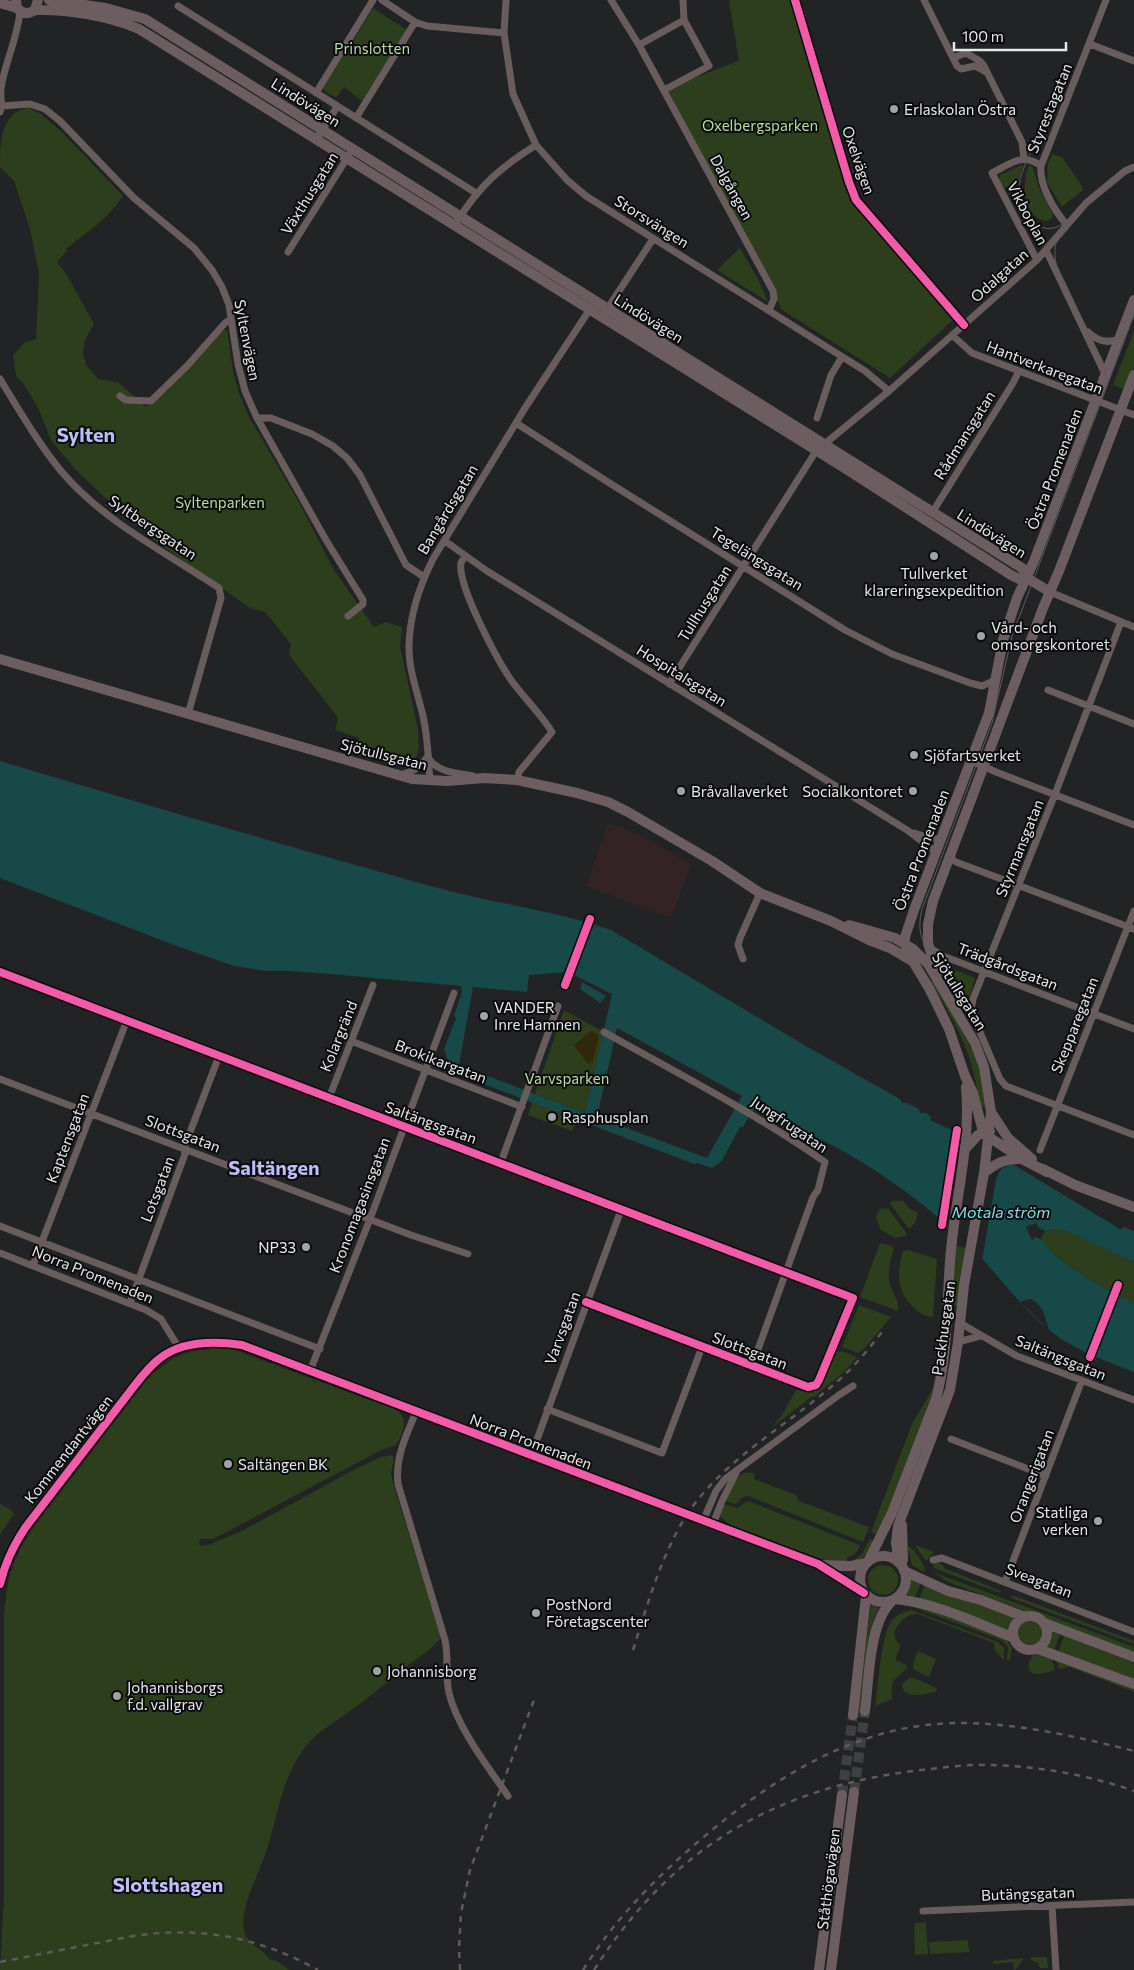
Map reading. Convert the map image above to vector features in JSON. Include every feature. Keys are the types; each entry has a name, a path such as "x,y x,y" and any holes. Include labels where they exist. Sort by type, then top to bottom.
{"main road":[{"path":"23,9 38,0"},
{"name":"Lindövägen","path":"49,0 106,8 145,19 353,149 458,221 605,314 824,445 1022,568 1028,578 1021,580 1016,578 824,445"},
{"name":"Lindövägen","path":"0,2 23,9 52,10 106,18 139,29 347,159 458,221"},
{"name":"Östra Promenaden","path":"938,979 929,947 930,911 949,857 976,766 977,744 992,706 1003,640 1017,598 1028,578 1134,300"},
{"name":"Östra Promenaden","path":"906,944 905,938 914,910 941,839 976,766 1050,592 1134,374"},
{"path":"1028,578 1050,592"},
{"name":"Sjötullsgatan","path":"0,659 396,775 430,781 484,778 517,780 583,795 617,806 712,861 760,893 831,921 890,948 912,961 941,1012 973,1093 980,1123 988,1137"},
{"name":"Sjötullsgatan","path":"831,921 889,936 906,944 921,956 938,979 975,1044 984,1067 991,1112 988,1137"},
{"path":"906,944 912,961"},
{"name":"Sjötullsgatan","path":"965,1076 970,1138 965,1150"},
{"path":"991,1112 1008,1138"},
{"path":"970,1138 988,1137 999,1132 1047,1172"},
{"path":"988,1137 1022,1159 1047,1172 1075,1185 1134,1207"},
{"name":"Packhusgatan","path":"870,1561 886,1542 950,1390 988,1137"},
{"name":"Packhusgatan","path":"902,1565 897,1515 940,1383 953,1234 965,1150"},
{"path":"984,1173 996,1164 1008,1159 1022,1159"},
{"name":"Norra Promenaden","path":"180,1348 209,1343 242,1345 818,1564 829,1571 850,1577 864,1591"},
{"name":"Kommendantvägen","path":"0,1584 7,1559 25,1528 135,1385 161,1357 180,1348"},
{"path":"853,1715 864,1591 860,1574 870,1561 886,1556 948,1590 1025,1617 1035,1617 1044,1623 1134,1658"},
{"name":"Norra Promenaden","path":"818,1564 839,1566 870,1561"},
{"path":"865,1711 877,1625 883,1611 905,1587 902,1565"},
{"path":"864,1591 879,1602 894,1600 916,1602 934,1607 1014,1638 1023,1649 1038,1649 1134,1684"},
{"path":"1014,1638 1016,1626 1025,1617"},
{"path":"1038,1649 1047,1637 1044,1623"},
{"name":"Ståthögavägen","path":"831,1970 854,1792"},
{"name":"Ståthögavägen","path":"819,1970 842,1795"}],"street":[{"path":"316,93 373,0"},
{"path":"382,0 415,22 427,26 504,33"},
{"name":"Storsvängen","path":"506,0 504,33 512,94 536,146 567,180 584,194 653,239 870,374 889,391"},
{"name":"Dalgången","path":"611,0 639,44 773,291 774,299 769,310"},
{"path":"664,90 708,66 684,20 683,0"},
{"path":"924,0 953,58 960,68 975,66 986,72"},
{"name":"Styrestagatan","path":"1066,224 1045,188 1040,173 1041,166 1106,0"},
{"path":"178,6 476,193"},
{"path":"1,109 1,88 23,9"},
{"path":"639,44 684,20"},
{"path":"356,118 415,22"},
{"path":"1090,44 1134,61"},
{"path":"953,58 966,53 980,60 1022,142 1024,159"},
{"name":"Syltenvägen","path":"1,109 30,104 44,109 60,121 134,198 194,248 212,270 222,287 228,305 245,391 257,418 326,540 364,600 348,616"},
{"path":"316,140 337,107"},
{"path":"458,221 476,193 489,178 536,146"},
{"name":"Växthusgatan","path":"288,252 353,149"},
{"name":"Vikboplan","path":"1037,260 992,173 1028,158 1041,166"},
{"name":"Odalgatan","path":"824,445 889,391 1037,260 1086,203 1126,171 1134,167"},
{"path":"605,314 653,239"},
{"path":"1046,250 1105,374"},
{"name":"Bangårdsgatan","path":"430,781 425,729 415,691 408,649 413,616 424,577 516,423 592,305"},
{"path":"120,396 126,400 151,401 187,366 225,322 230,320"},
{"path":"1085,329 1101,341 1110,342 1119,338"},
{"name":"Hantverkaregatan","path":"952,335 972,353 1134,415"},
{"path":"818,418 831,375 842,357"},
{"name":"Rådmansgatan","path":"932,513 1013,383 1018,371"},
{"name":"Syltbergsgatan","path":"0,379 29,426 61,471 92,502 122,525 219,588 221,598 188,714"},
{"path":"257,418 271,418 312,434 333,446 347,458 360,475 406,565 424,577"},
{"name":"Tegelängsgatan","path":"516,423 846,630 892,654 982,686 996,680"},
{"name":"Tullhusgatan","path":"669,684 743,565 824,445"},
{"name":"Hospitalsgatan","path":"444,541 465,557 907,830 936,852"},
{"path":"465,557 461,563 463,576 479,622 496,656 512,681 552,732 519,772 517,780"},
{"path":"1050,592 1134,627"},
{"name":"Styrmansgatan","path":"1056,1106 1011,1089 1003,1083 972,1011 973,999 1121,622"},
{"path":"1048,690 1134,724"},
{"path":"396,775 413,771 428,756 434,765 443,770 484,778"},
{"path":"976,766 1134,825"},
{"name":"Hospitalsgatan","path":"907,830 934,840 941,839"},
{"path":"949,857 956,862 1131,928"},
{"path":"743,959 738,945 760,893"},
{"name":"Skepparegatan","path":"1040,1150 1056,1106 1131,928 1134,911"},
{"name":"Trädgårdsgatan","path":"929,947 943,956 1134,1029"},
{"name":"Saltängsgatan","path":"0,972 853,1298"},
{"name":"Kolargränd","path":"329,1098 373,985"},
{"name":"Kronomagasinsgatan","path":"310,1371 370,1219 454,993"},
{"path":"501,1162 558,1006"},
{"name":"Kaptensgatan","path":"33,1265 127,1020"},
{"name":"Jungfrugatan","path":"604,1032 750,1114 825,1162 818,1190 813,1197 752,1366"},
{"name":"Brokikargatan","path":"351,1042 523,1104"},
{"name":"Lotsgatan","path":"130,1303 185,1154 184,1148 219,1056"},
{"name":"Slottsgatan","path":"0,1079 370,1219 468,1254"},
{"path":"1056,1106 1134,1136"},
{"name":"Varvsgatan","path":"531,1456 586,1302 622,1210"},
{"path":"0,1226 320,1349"},
{"name":"Norra Promenaden","path":"0,1253 146,1310 161,1319 180,1348"},
{"name":"Slottsgatan","path":"586,1302 808,1387 816,1385 853,1298"},
{"name":"Saltängsgatan","path":"960,1323 1017,1356 1134,1400"},
{"path":"958,1342 980,1336"},
{"path":"547,1410 662,1453 702,1347"},
{"name":"Orangerigatan","path":"1005,1582 1082,1380"},
{"path":"708,1523 721,1485 725,1479 838,1395 853,1386"},
{"path":"416,1412 399,1453 397,1465 398,1484 445,1640 448,1653 447,1686 453,1706 476,1747 508,1796"},
{"path":"951,1439 1046,1476"},
{"path":"708,1523 737,1471"},
{"name":"Sveagatan","path":"933,1560 942,1558 1134,1632"},
{"name":"Butängsgatan","path":"923,1911 1134,1902"},
{"path":"1052,1906 1056,1970"}],"shaded area":[{"path":"607,824 618,826 653,842 691,864 671,918 586,886"}],"green space":[{"name":"Oxelbergsparken","path":"729,0 791,0 853,204 955,318 890,378 782,310 667,88 739,61"},
{"name":"Prinslotten","path":"373,8 407,30 362,101 344,87 336,98 324,90 324,87"},
{"name":"Syltenparken","path":"29,108 41,114 62,132 123,196 104,218 66,249 67,251 57,262 67,275 94,324 85,340 83,353 86,365 98,379 118,382 146,407 163,389 167,392 220,333 227,330 233,371 239,393 249,417 300,504 334,570 374,627 386,622 402,627 400,646 418,730 419,748 417,756 407,765 395,766 354,754 359,738 335,730 338,719 336,715 289,655 291,644 265,612 250,608 158,543 114,506 75,469 51,440 39,410 23,383 16,376 13,355 24,343 36,339 39,273 30,229 14,181 0,167 0,148 7,122 19,110"},
{"path":"1052,154 1062,157 1083,190 1062,207 1047,182 1048,163"},
{"path":"1024,164 1016,188 1003,187 999,180 1000,175"},
{"path":"1030,165 1033,168 1039,188 1053,214 1052,218 1047,221 1033,214 1028,207 1025,183"},
{"path":"740,248 758,279 768,302 717,270"},
{"path":"1134,331 1134,367 1126,390 1113,385"},
{"path":"953,969 975,978 970,996 961,993 951,971"},
{"path":"934,980 973,1051 982,1076 986,1107 980,1108 971,1061 956,1026 931,982"},
{"name":"Varvsparken","path":"564,1010 604,1032 585,1113 535,1094"},
{"name":"Rasphusplan","path":"532,1102 577,1119 572,1131 528,1115"},
{"path":"892,1201 903,1201 910,1209 918,1213 915,1223 909,1229 890,1204"},
{"path":"888,1208 907,1234 905,1236 894,1238 880,1229 876,1217 880,1209"},
{"path":"1061,1229 1134,1262 1134,1304 1069,1266 1047,1247 1041,1237 1045,1231"},
{"path":"880,1243 894,1248 889,1276 890,1285 898,1304 898,1311 860,1297"},
{"path":"956,1246 967,1248 958,1306 953,1306 953,1279"},
{"path":"908,1250 937,1259 933,1317 924,1315 915,1309 901,1289 899,1267 903,1251"},
{"path":"859,1305 891,1317 864,1349 858,1353 842,1347"},
{"path":"942,1327 940,1362 932,1399 879,1535 871,1532 912,1424 933,1388 939,1351 939,1329"},
{"path":"216,1348 232,1349 397,1410 403,1418 404,1427 396,1445 379,1451 213,1539 200,1539 199,1546 208,1545 242,1531 357,1468 381,1457 392,1455 394,1458 391,1473 393,1483 441,1638 431,1648 344,1716 313,1738 303,1750 290,1774 266,1852 245,1907 244,1919 244,1929 249,1941 269,1959 277,1961 289,1970 0,1970 4,1897 4,1615 9,1579 15,1560 33,1528 147,1380 175,1357 190,1352"},
{"path":"842,1351 857,1357 845,1371 815,1396 771,1428 782,1415 796,1390 812,1393 819,1388 834,1356 837,1352"},
{"path":"748,1472 755,1474 754,1479 796,1495 799,1501 869,1527 863,1542 748,1496 743,1497 735,1504 725,1501 737,1479"},
{"path":"748,1501 860,1546 856,1553 847,1558 847,1563 832,1562 731,1526 720,1516 723,1504 737,1508"},
{"path":"0,1504 10,1509 14,1514 0,1535"},
{"path":"870,1539 876,1542 868,1554 854,1562 862,1554"},
{"path":"915,1545 934,1552 926,1561"},
{"path":"907,1546 918,1555 925,1568 924,1572 912,1565"},
{"path":"938,1561 946,1569 1001,1591 1000,1593 934,1568 933,1564"},
{"path":"883,1565 894,1569 898,1580 894,1591 883,1595 872,1591 868,1580 872,1569"},
{"path":"935,1573 1134,1647 1134,1652 946,1581"},
{"path":"911,1579 921,1583 914,1599 904,1597"},
{"path":"925,1584 1016,1618 1010,1624 1009,1631 919,1600"},
{"path":"1012,1595 1134,1641 1134,1644 1011,1598"},
{"path":"871,1604 879,1608 874,1618 871,1633 860,1713 857,1713"},
{"path":"917,1605 1005,1638 1012,1648 1010,1660 1007,1661 1008,1647 1001,1640 916,1608"},
{"path":"911,1610 998,1642 1004,1648 1004,1660 995,1651 994,1643 918,1614 912,1615 902,1621 895,1631 897,1641 901,1645 895,1660 906,1665 907,1668 894,1680 892,1699 875,1706 883,1647 889,1625 897,1616"},
{"path":"1030,1621 1035,1622 1041,1628 1041,1638 1035,1644 1030,1645 1025,1644 1019,1638 1018,1633 1019,1628 1025,1622"},
{"path":"1052,1632 1060,1635 1054,1651 1045,1647 1050,1642"},
{"path":"1064,1636 1134,1663 1134,1681 1058,1652"},
{"path":"918,1651 936,1659 929,1677 913,1669"},
{"path":"1036,1654 1052,1659 1055,1670 1040,1674 1031,1671 1028,1666 1029,1662"},
{"path":"1056,1660 1134,1686 1134,1692 1070,1667 1059,1669"},
{"path":"909,1678 914,1678 937,1688 936,1692 915,1695 906,1693 902,1684"},
{"path":"926,1922 928,1954 915,1955 914,1923"},
{"path":"968,1940 969,1952 930,1954 929,1942"},
{"path":"1031,1957 1047,1957 1048,1968 1040,1968 1038,1963 1031,1960"},
{"path":"1024,1958 1014,1970 1013,1962 993,1964 993,1961"}],"sand":[{"path":"591,1031 599,1035 593,1061 588,1064 574,1045"}],"water":[{"name":"Motala ström","path":"0,761 434,887 567,917 611,930 806,1046 900,1099 902,1103 907,1103 919,1109 920,1113 926,1113 931,1117 930,1120 952,1130 1024,1171 1121,1230 1123,1227 1134,1231 1134,1262 1061,1229 1045,1231 1041,1237 1047,1247 1069,1266 1134,1304 1134,1372 1102,1360 1053,1333 1025,1308 969,1246 941,1220 898,1186 852,1156 778,1120 753,1110 743,1127 740,1127 721,1162 712,1168 697,1163 694,1164 460,1075 460,1072 450,1069 444,1049 456,1018 454,1016 462,992 461,986 330,974 266,971 234,966 0,878","holes":["568,972 612,994 585,1113 459,1065 473,987 527,992 529,975","617,1028 742,1096 707,1158 597,1117"]},
{"path":"582,982 606,996 600,1003 580,989"}],"pier":[{"path":"953,1128 1013,1162 1011,1165 1000,1170 996,1179 982,1261 939,1222"},
{"path":"1036,1223 1038,1227 1045,1231 1041,1237 1042,1240 1034,1236 1035,1238 1032,1240 1026,1227"},
{"path":"1031,1299 1043,1311 1049,1330 1020,1302"}],"tunnel":[{"path":"854,1792 865,1711"},
{"path":"842,1795 853,1715"}],"tram line":[{"path":"1034,145 1024,167 1019,197 1029,218 1035,224 1042,227 1057,227 1064,223 1125,174 1134,170"},
{"path":"1083,208 1059,236 1056,243 1055,260 1058,271 1103,362 1107,382"},
{"path":"1034,221 1052,259"},
{"path":"1134,315 1012,636 992,723 922,909 920,924 921,936 927,947 938,956 1134,1031"},
{"path":"1089,333 1098,339 1108,341 1117,339 1126,332"}],"railway":[{"path":"633,1650 652,1590 668,1550 677,1531 700,1497 732,1464 840,1379 858,1361 885,1328"},
{"path":"460,1970 461,1913 470,1870 534,1700"},
{"path":"583,1970 629,1908 684,1854 769,1787 800,1768 832,1752 900,1729 961,1723 1011,1726 1061,1734 1134,1751"},
{"path":"594,1970 625,1927 658,1889 694,1857 733,1830 775,1808 820,1791 869,1778 921,1770 977,1765 1003,1765 1061,1772 1098,1780 1134,1791"},
{"path":"0,1962 133,1936 182,1932 228,1937 251,1942 274,1949 318,1970"}],"cycle path":[{"name":"Oxelvägen","path":"795,0 856,200 964,325"},
{"path":"565,985 590,919"},
{"path":"0,972 853,1298 819,1380 816,1385 808,1387 586,1302"},
{"path":"942,1225 957,1130"},
{"path":"1090,1357 1118,1285"},
{"path":"0,1584 10,1555 25,1528 146,1371 159,1359 178,1348 199,1343 221,1343 242,1345 818,1564 864,1593"}],"place":[{"name":"Erlaskolan Östra","path":"894,109"},
{"name":"Tullverket klareringsexpedition","path":"934,556"},
{"name":"Vård- och omsorgskontoret","path":"981,636"},
{"name":"Sjöfartsverket","path":"914,755"},
{"name":"Bråvallaverket","path":"681,791"},
{"name":"Socialkontoret","path":"913,791"},
{"name":"VANDER Inre Hamnen","path":"484,1016"},
{"name":"Rasphusplan","path":"552,1117"},
{"name":"NP33","path":"306,1247"},
{"name":"Saltängen BK","path":"228,1464"},
{"name":"Statliga verken","path":"1098,1521"},
{"name":"PostNord Företagscenter","path":"536,1613"},
{"name":"Johannisborg","path":"377,1671"},
{"name":"Johannisborgs f.d. vallgrav","path":"117,1696"}],"district":[{"name":"Sylten","path":"86,434"},
{"name":"Saltängen","path":"274,1167"},
{"name":"Slottshagen","path":"168,1884"}]}
